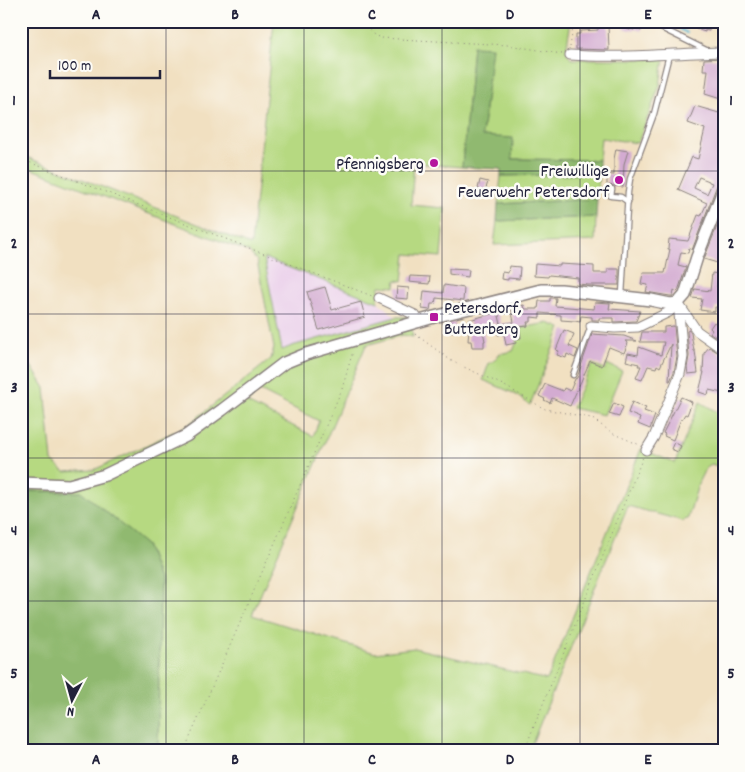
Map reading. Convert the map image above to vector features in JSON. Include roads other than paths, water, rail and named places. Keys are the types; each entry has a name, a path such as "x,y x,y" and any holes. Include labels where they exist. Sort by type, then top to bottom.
{"main road":[{"path":"21,483 69,485 105,475 186,436 284,363 306,354 356,339 541,290 561,290 622,296 670,304 678,303 685,295 697,257 724,188"}],"street":[{"path":"570,55 669,55 724,52"},
{"path":"379,298 415,315 416,323"},
{"path":"591,326 638,327 669,312 678,303"},
{"path":"678,303 697,331 724,350"},
{"path":"647,450 680,374 683,357 678,303"}],"lane":[{"path":"647,21 711,52"},
{"path":"622,296 630,179 654,114 669,55"},
{"path":"612,189 611,196 621,197 628,202"},
{"path":"573,375 591,326"}],"waterway":[{"path":"667,21 687,33"}],"place":[{"name":"Pfennigsberg","path":"434,163"},
{"name":"Freiwillige Feuerwehr Petersdorf","path":"619,180"},
{"name":"Petersdorf, Butterberg","path":"434,317"}]}
